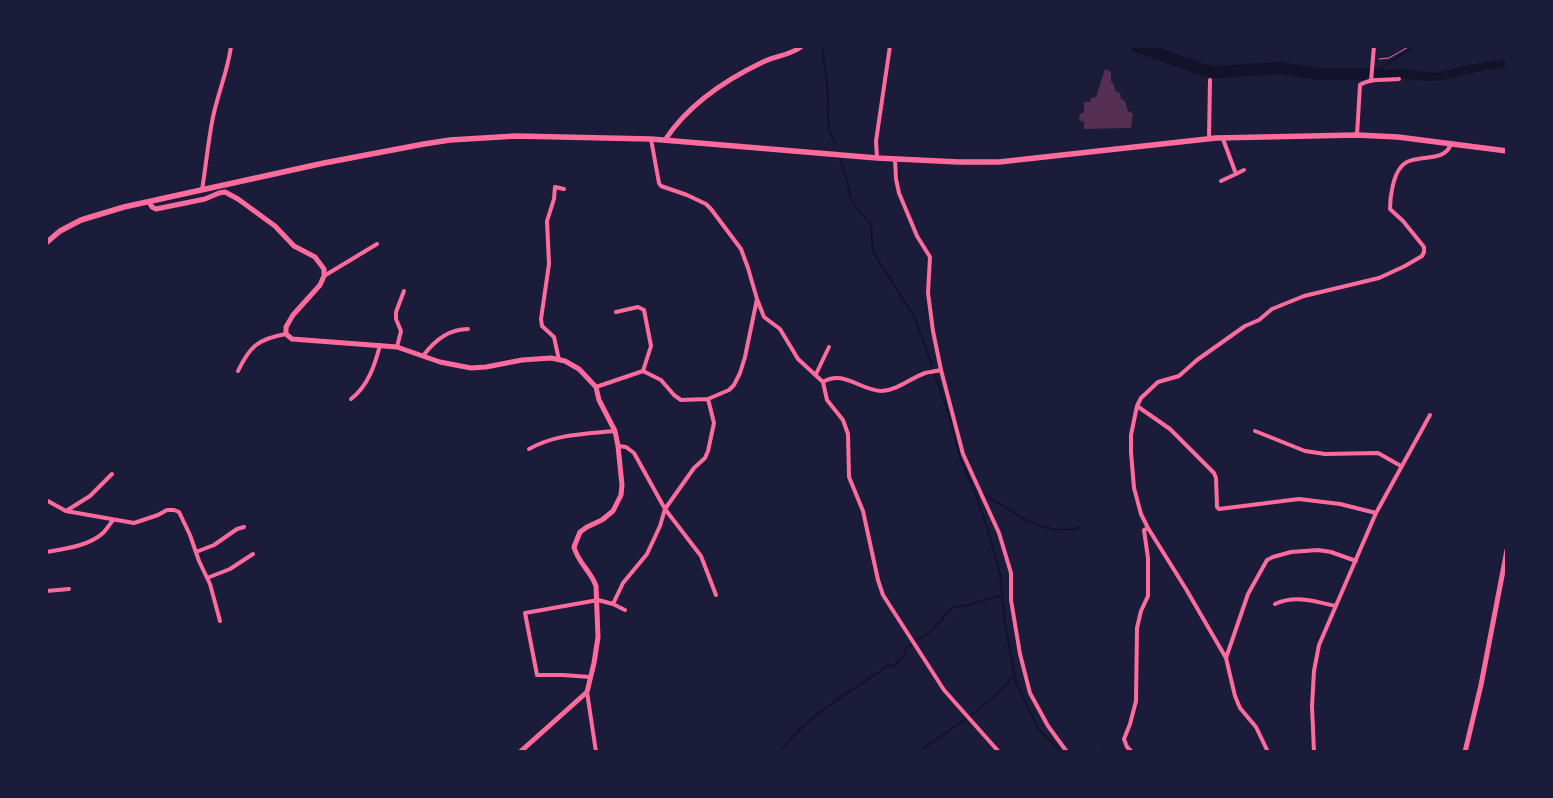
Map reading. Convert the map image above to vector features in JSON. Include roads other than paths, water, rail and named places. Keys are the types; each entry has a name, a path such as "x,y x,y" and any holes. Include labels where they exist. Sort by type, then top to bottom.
{"main road":[{"path":"46,243 60,231 81,220 106,212 324,163 450,140 516,136 665,140 877,158 999,162 1209,138 1358,135 1398,137 1507,150"}],"street":[{"path":"202,190 212,120 229,61 231,46"},
{"path":"665,140 684,116 713,91 750,68 796,51 802,46"},
{"path":"877,158 876,140 890,46"},
{"path":"1371,80 1374,46"},
{"path":"1358,135 1359,87 1361,83 1371,80 1398,79"},
{"path":"1209,138 1210,80"},
{"path":"1223,139 1236,174"},
{"path":"651,140 659,183 664,187 701,202 711,209 741,250 764,317 780,329 798,359 823,382 827,400 843,420 848,434 849,476 863,511 883,595 944,690 999,752"},
{"path":"1268,752 1256,727 1240,708 1234,696 1226,658 1141,514 1134,488 1132,470 1131,436 1137,406 1142,398 1158,382 1179,376 1197,360 1244,326 1259,320 1272,309 1304,296 1379,278 1422,256 1424,246 1390,209 1390,197 1401,166 1406,162 1445,153 1448,151 1451,143"},
{"path":"896,159 896,179 899,193 917,236 930,257 928,299 941,370 963,454 999,533 1011,573 1011,600 1020,654 1030,693 1048,726 1068,752"},
{"path":"1221,181 1244,170"},
{"path":"559,360 554,337 542,326 540,319 549,264 547,221 554,198 555,187 564,189"},
{"path":"149,202 156,209 205,199 225,192 238,199 274,226 294,246 316,257 324,269 324,276 320,285 293,315 286,327 286,334"},
{"path":"324,276 377,244"},
{"path":"397,347 401,331 396,320 396,312 404,291"},
{"path":"642,371 660,380 681,400 708,399 729,390 734,385 746,357 757,299"},
{"path":"596,387 642,371 646,364 650,346 644,310 638,307 616,312"},
{"path":"423,356 444,335 468,329"},
{"path":"286,334 292,339 301,341 397,347 440,362 472,368 542,358 565,361 579,369 596,387 599,400 614,431 621,472 621,495 613,511 606,518 587,526 580,532 574,547 578,560 594,580 598,600 598,637 587,692 596,752"},
{"path":"238,371 250,350 257,343 271,337 286,334"},
{"path":"351,399 361,389 371,373 380,345"},
{"path":"816,374 829,347"},
{"path":"823,382 830,378 844,379 868,388 882,390 892,388 925,373 941,370"},
{"path":"612,604 623,583 647,554 660,526 665,509 694,468 705,458 714,423 708,399"},
{"path":"1137,406 1170,429 1214,473 1216,478 1217,507 1219,509 1299,499 1340,504 1376,513"},
{"path":"1314,752 1312,706 1314,670 1320,646 1335,606 1376,513 1430,415"},
{"path":"529,449 540,443 560,437 614,431"},
{"path":"1255,431 1305,451 1325,454 1378,454 1401,466"},
{"path":"618,446 634,453 665,509 698,550 716,595"},
{"path":"66,511 90,496 112,474"},
{"path":"46,500 66,511 134,523 167,510 179,512 184,519 207,578 220,621"},
{"path":"46,552 68,548 99,536 113,520"},
{"path":"196,552 244,527"},
{"path":"1132,752 1127,747 1124,739 1136,701 1138,619 1148,596 1148,558 1144,530 1148,528"},
{"path":"1226,658 1248,594 1267,560 1291,552 1318,550 1331,552 1356,561"},
{"path":"1465,752 1481,684 1507,550"},
{"path":"207,578 230,569 253,554"},
{"path":"46,591 69,589"},
{"path":"1275,604 1287,599 1296,598 1335,606"},
{"path":"590,677 537,675 525,615 526,612 598,600 625,610"},
{"path":"520,752 587,692"}],"waterway":[{"path":"822,46 827,82 829,129 835,144"},
{"path":"1137,46 1203,70 1216,72 1280,68 1319,74 1378,74"},
{"path":"1378,74 1384,66 1415,46"},
{"path":"839,157 851,200 871,225 873,252 915,318 932,366"},
{"path":"899,170 899,184"},
{"path":"903,198 907,208"},
{"path":"934,373 948,411 960,458 977,497 1000,573 1005,624 1016,682 1039,730 1062,752"},
{"path":"974,489 1038,525 1051,529 1066,530 1081,527"},
{"path":"780,752 791,738 817,714 889,665 893,667 905,654 905,650 930,632 953,607 968,605 1002,595"},
{"path":"919,752 982,706 1005,686 1014,675"}]}
